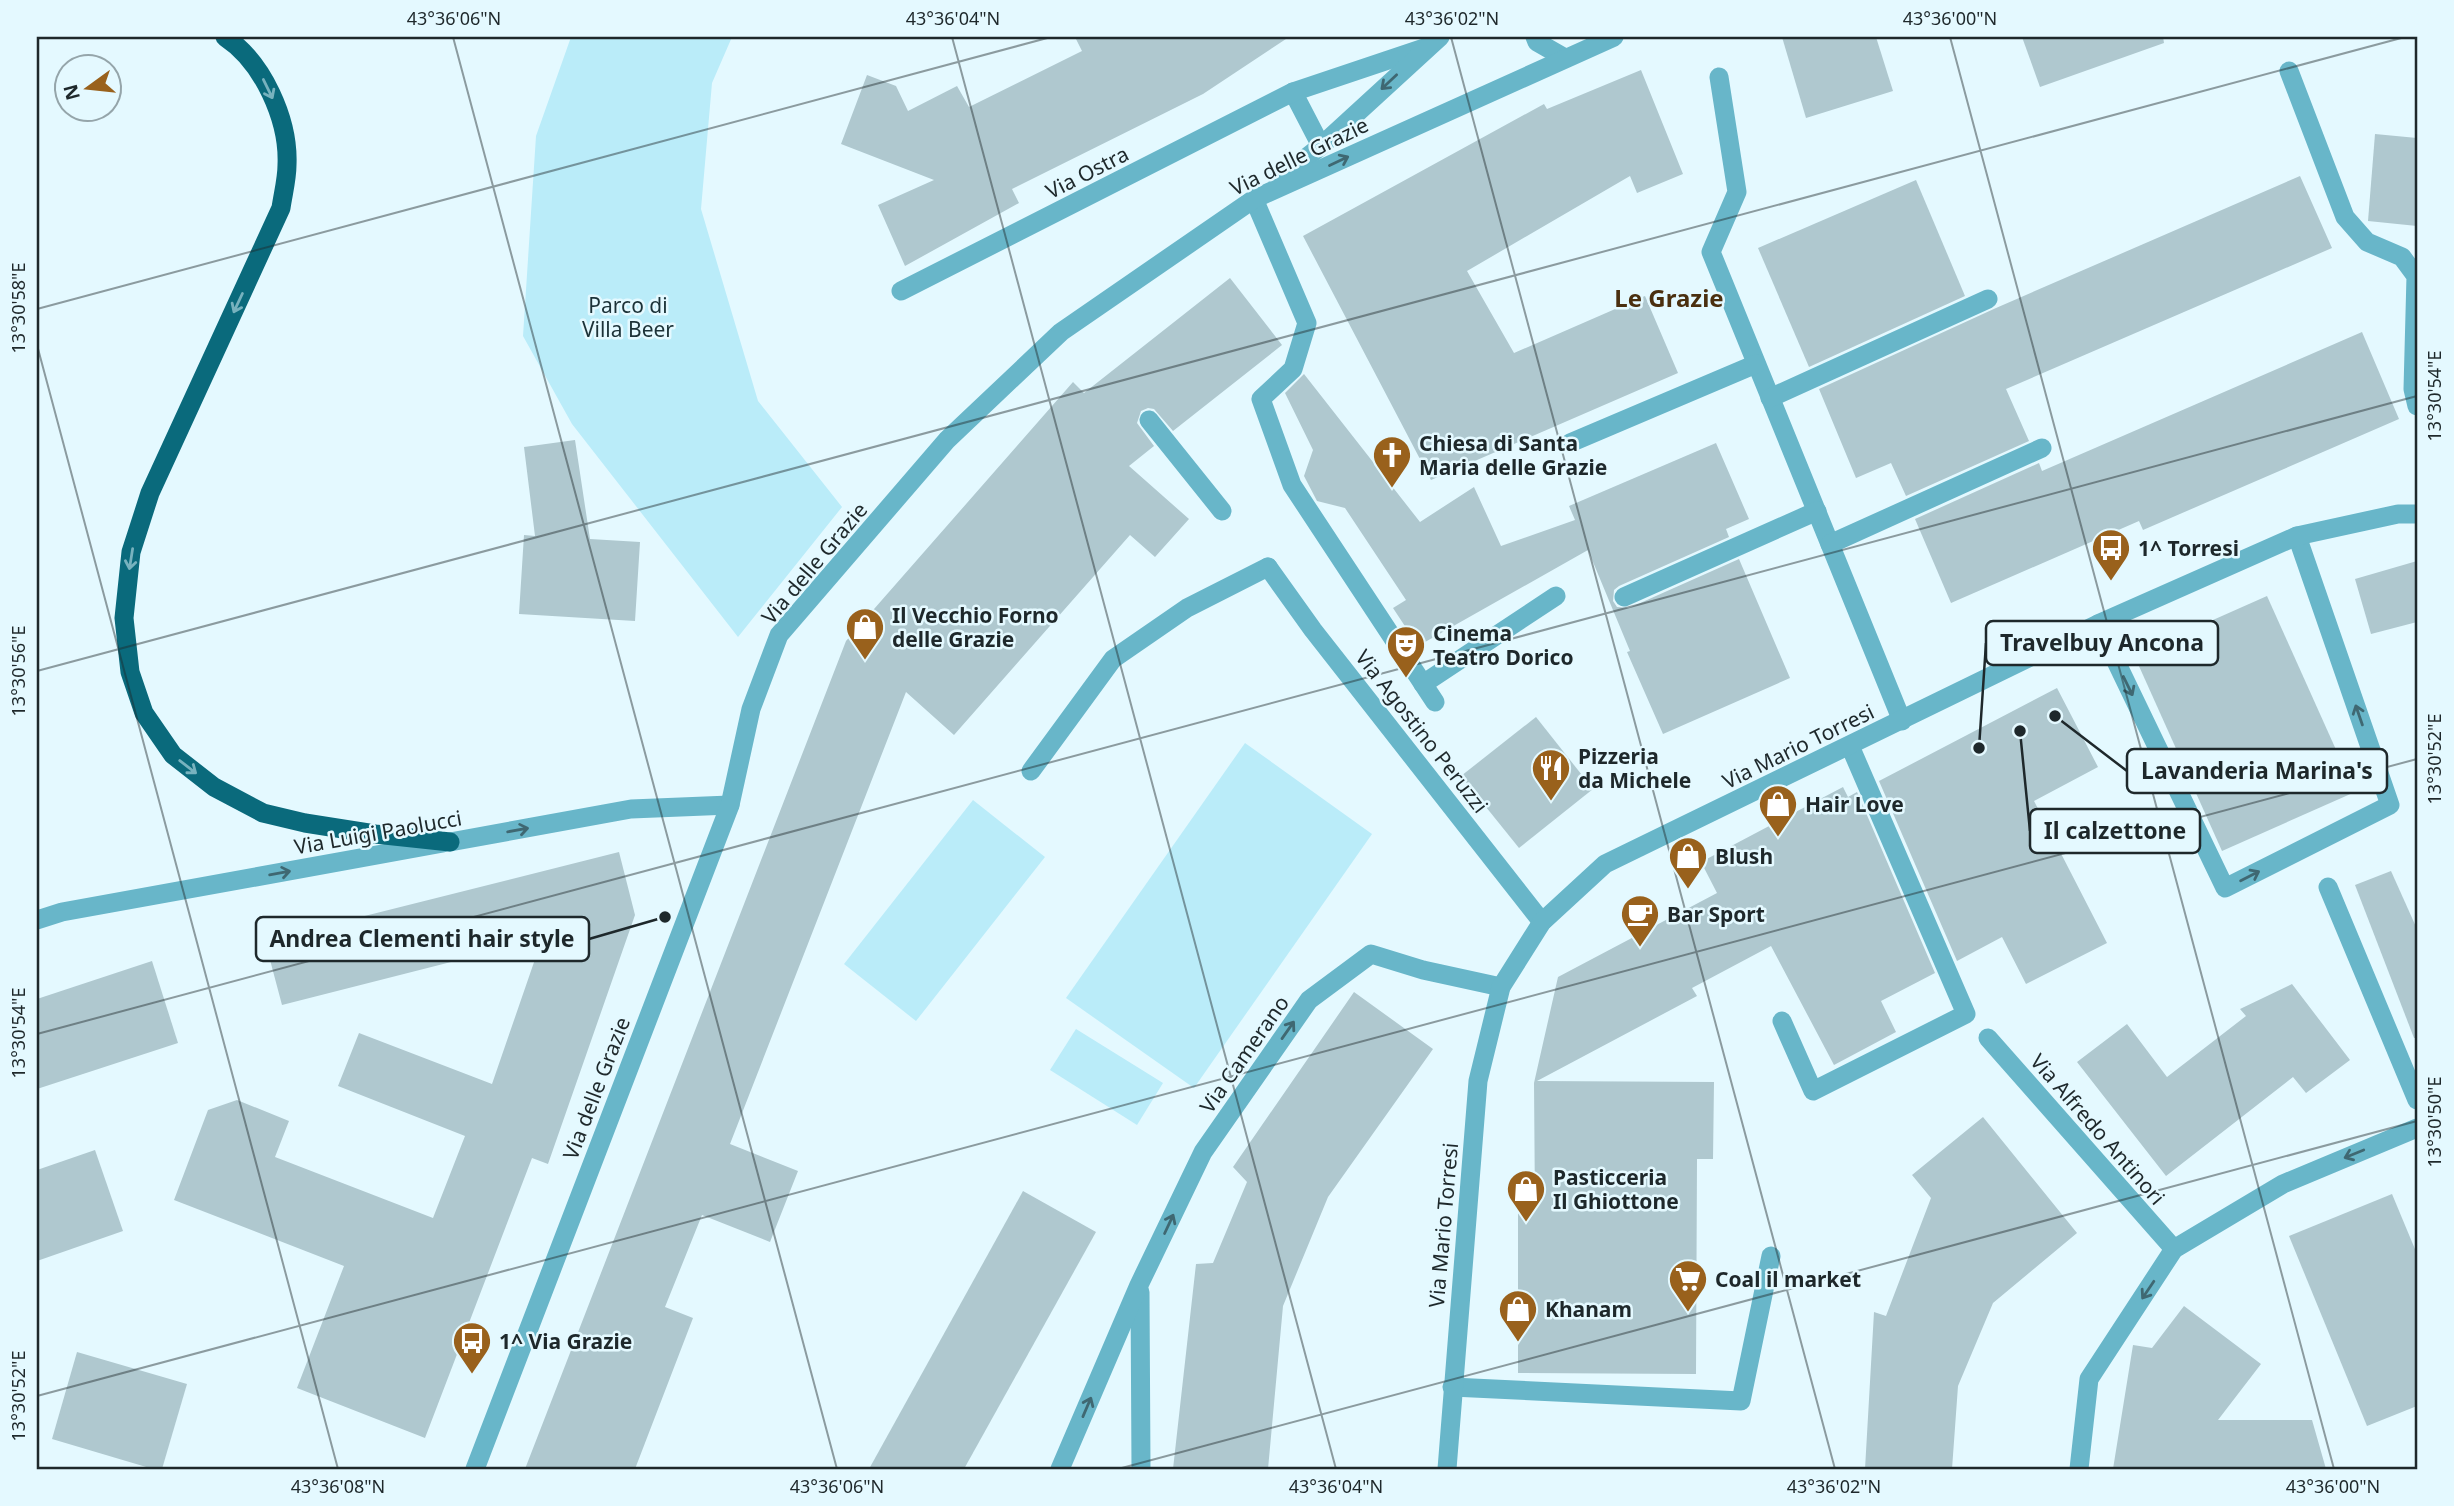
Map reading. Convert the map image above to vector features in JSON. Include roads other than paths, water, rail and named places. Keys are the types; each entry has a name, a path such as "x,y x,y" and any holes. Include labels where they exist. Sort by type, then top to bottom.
{"highway":[{"path":"225,37 261,73 283,119 288,164 281,208 149,493 131,552 124,618 130,672 144,713 173,755 214,787 263,813 305,824 450,842"}],"street":[{"path":"1535,37 1537,42 1565,58"},
{"name":"Via delle Grazie","path":"475,1469 730,805 751,709 779,635 947,440 1077,320 1254,199 1614,37"},
{"path":"1434,42 1321,146 1254,199 1307,323 1293,369 1261,399 1292,485 1435,702"},
{"name":"Via Ostra","path":"901,291 1293,92 1434,42"},
{"path":"2289,71 2345,217 2367,242 2402,257 2416,276 2413,389 2417,406"},
{"path":"1719,76 1737,192 1711,253 1902,721"},
{"path":"1293,92 1321,146"},
{"path":"1770,398 1988,299"},
{"path":"1570,443 1756,364"},
{"path":"1149,420 1222,511"},
{"path":"1830,544 2042,447"},
{"path":"1624,597 1817,511"},
{"name":"Via Mario Torresi","path":"1447,1469 1478,1081 1501,987 1542,922 1605,864 2098,624 2297,536 2398,514 2417,514"},
{"path":"2098,624 2225,888 2390,805 2297,536"},
{"name":"Via Agostino Peruzzi","path":"1031,771 1114,659 1187,608 1268,567 1322,641 1542,922"},
{"path":"1423,684 1556,596"},
{"path":"1782,1021 1813,1091 1966,1014 1850,746"},
{"name":"Via Luigi Paolucci","path":"37,920 62,912 631,809 730,805"},
{"path":"2328,887 2417,1100"},
{"name":"Via Camerano","path":"1060,1469 1139,1285 1203,1152 1309,1000 1371,954 1423,970 1501,987"},
{"name":"Via Alfredo Antinori","path":"1989,1038 2174,1250"},
{"path":"2079,1469 2089,1379 2174,1250 2283,1184 2417,1128"},
{"path":"1452,1387 1741,1401 1771,1256"},
{"name":"Via Camerano","path":"1139,1285 1141,1469"}],"place":[{"name":"Chiesa di Santa Maria delle Grazie","path":"1392,489"},
{"name":"1^ Torresi","path":"2111,582"},
{"name":"Il Vecchio Forno delle Grazie","path":"865,661"},
{"name":"Cinema Teatro Dorico","path":"1406,679"},
{"name":"Lavanderia Marina's","path":"2055,716"},
{"name":"Il calzettone","path":"2020,731"},
{"name":"Travelbuy Ancona","path":"1979,748"},
{"name":"Pizzeria da Michele","path":"1551,802"},
{"name":"Hair Love","path":"1778,838"},
{"name":"Blush","path":"1688,890"},
{"name":"Andrea Clementi hair style","path":"665,917"},
{"name":"Bar Sport","path":"1640,948"},
{"name":"Pasticceria Il Ghiottone","path":"1526,1223"},
{"name":"Coal il market","path":"1688,1313"},
{"name":"Khanam","path":"1518,1343"},
{"name":"1^ Via Grazie","path":"472,1375"}],"district":[{"name":"Le Grazie","path":"1669,297"}],"park label":[{"name":"Parco di Villa Beer","path":"628,317"}]}
